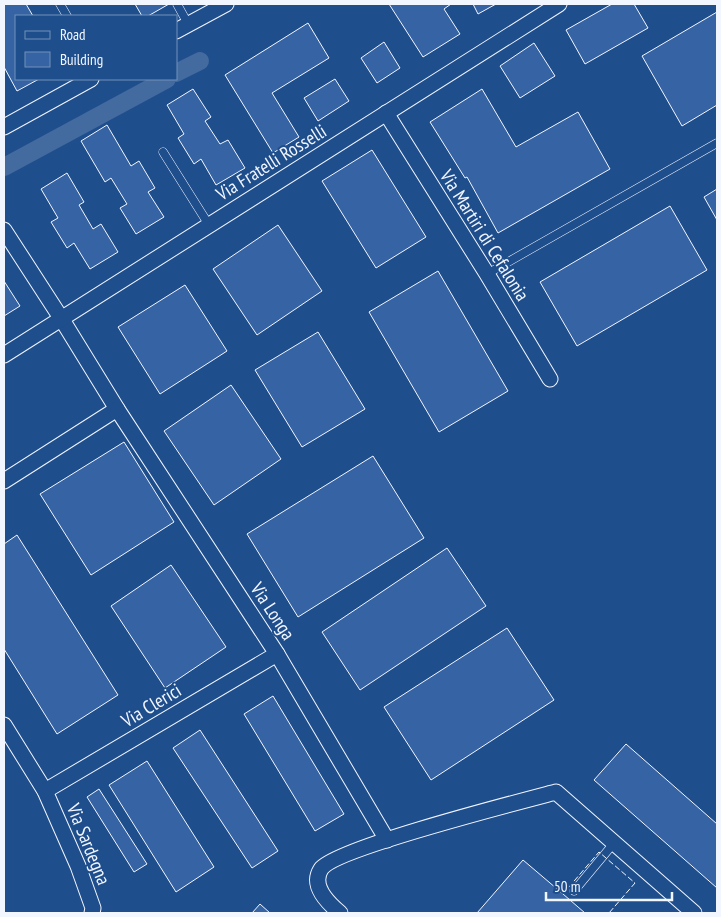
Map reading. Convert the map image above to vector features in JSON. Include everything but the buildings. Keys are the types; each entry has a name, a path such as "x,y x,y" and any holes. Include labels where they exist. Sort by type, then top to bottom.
{"street":[{"path":"182,28 226,4"},
{"name":"Via Fratelli Rosselli","path":"4,355 559,4"},
{"path":"4,127 89,80"},
{"name":"Via Martiri di Cefalonia","path":"386,113 550,379"},
{"name":"Via Longa","path":"4,230 117,409 277,654 386,840"},
{"path":"4,481 117,409"},
{"name":"Via Clerici","path":"46,791 277,654"},
{"name":"Via Sardegna","path":"4,725 46,791 78,866 93,908 92,913"},
{"path":"334,909 320,892 317,879 322,868 334,860 386,840 556,792 694,913"}],"lane":[{"path":"60,4 66,15"},
{"path":"177,4 182,28"},
{"path":"487,274 717,143"},
{"path":"163,152 209,225"},
{"path":"574,891 614,843"}],"waterway":[{"path":"178,72 200,61"},
{"path":"4,167 165,80"}],"fence":[{"path":"563,894 599,852 635,883 609,913"}]}
